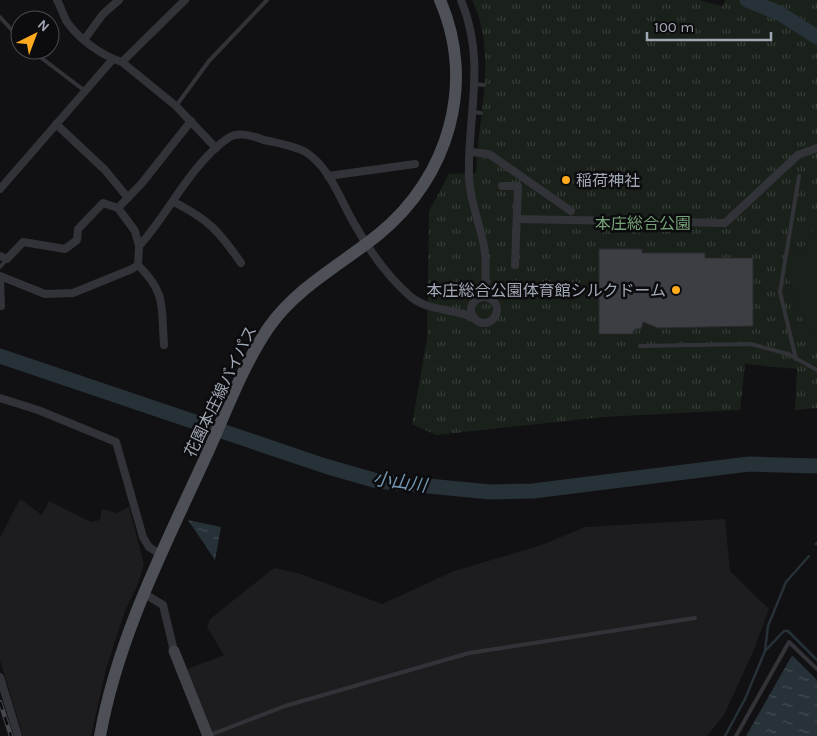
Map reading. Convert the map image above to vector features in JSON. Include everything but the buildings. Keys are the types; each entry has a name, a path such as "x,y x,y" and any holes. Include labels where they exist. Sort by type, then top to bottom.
{"main road":[{"name":"花園本庄線バイパス","path":"100,736 123,644 143,593 235,393 269,327 288,305 315,280 367,243 400,215 419,194 434,168 447,138 455,104 456,77 454,45 447,16 440,0"}],"street":[{"path":"84,40 103,14 119,0"},
{"path":"122,62 185,0"},
{"path":"139,246 198,168 216,148 230,137 238,134 255,137 306,152 318,163 328,176 367,243 399,285 412,298 440,310 464,313 482,323 494,318 497,307 485,295 485,252 470,193 470,152 475,84 474,40 461,0"},
{"path":"58,1 68,22 84,40 113,60 122,62 176,106 216,148"},
{"path":"0,189 113,60"},
{"path":"118,208 191,121"},
{"path":"56,124 105,170 128,198"},
{"path":"517,219 725,223 798,155 817,148"},
{"path":"470,152 489,154 570,211"},
{"path":"328,176 415,164"},
{"path":"502,186 518,186 515,264"},
{"path":"174,202 201,215 221,234 241,263"},
{"path":"4,257 24,242 65,249 77,240 78,229 103,204 118,208 135,231 139,246 138,265 154,281 161,295 164,345"},
{"path":"0,306 0,278 8,277 45,294 73,293 138,265"},
{"path":"464,313 485,295"},
{"path":"472,306 474,318"},
{"path":"0,398 38,410 116,442 143,537 148,547 161,555"},
{"path":"143,593 163,605 174,651 208,736"},
{"path":"0,677 18,736"}],"lane":[{"path":"176,106 209,61 267,0"},
{"path":"0,17 10,28"},
{"path":"44,60 86,91"},
{"path":"475,84 484,85"},
{"path":"473,112 482,113"},
{"path":"796,359 780,292 799,176"},
{"path":"0,267 4,257"},
{"path":"640,346 751,344 788,354 817,370"},
{"path":"208,736 285,706 469,653 695,618"},
{"path":"736,736 789,642 817,668"}],"shaded area":[{"path":"20,499 42,515 49,501 91,522 100,520 102,509 117,513 129,507 144,564 138,584 125,611 106,669 91,736 23,736 0,660 0,538"},
{"path":"725,519 730,571 769,609 753,652 724,715 707,736 214,736 187,669 224,655 207,627 210,619 274,568 298,573 382,604 454,571 539,546 585,527"}],"green space":[{"name":"本庄総合公園","path":"472,0 698,0 723,6 725,0 817,0 817,408 795,410 797,369 745,364 740,410 603,417 436,435 412,424 427,339 429,211 449,174 476,173 485,63 484,41 480,20"},
{"path":"817,223 817,341 802,319 792,294 788,255 789,242 802,250"}],"water":[{"path":"188,520 221,527 215,560"},
{"path":"793,656 817,680 817,736 746,736 791,657"}],"waterway":[{"path":"747,0 779,13 817,37"},
{"name":"小山川","path":"0,356 325,466 377,481 490,492 533,491 749,464 817,466"},
{"path":"725,736 745,699 765,651 768,626 786,582 809,556"},
{"path":"766,650 784,631 788,631 817,660"}],"railway":[{"path":"0,702 11,736"}],"place":[{"name":"稲荷神社","path":"566,180"},
{"name":"本庄総合公園体育館シルクドーム","path":"676,290"}]}
